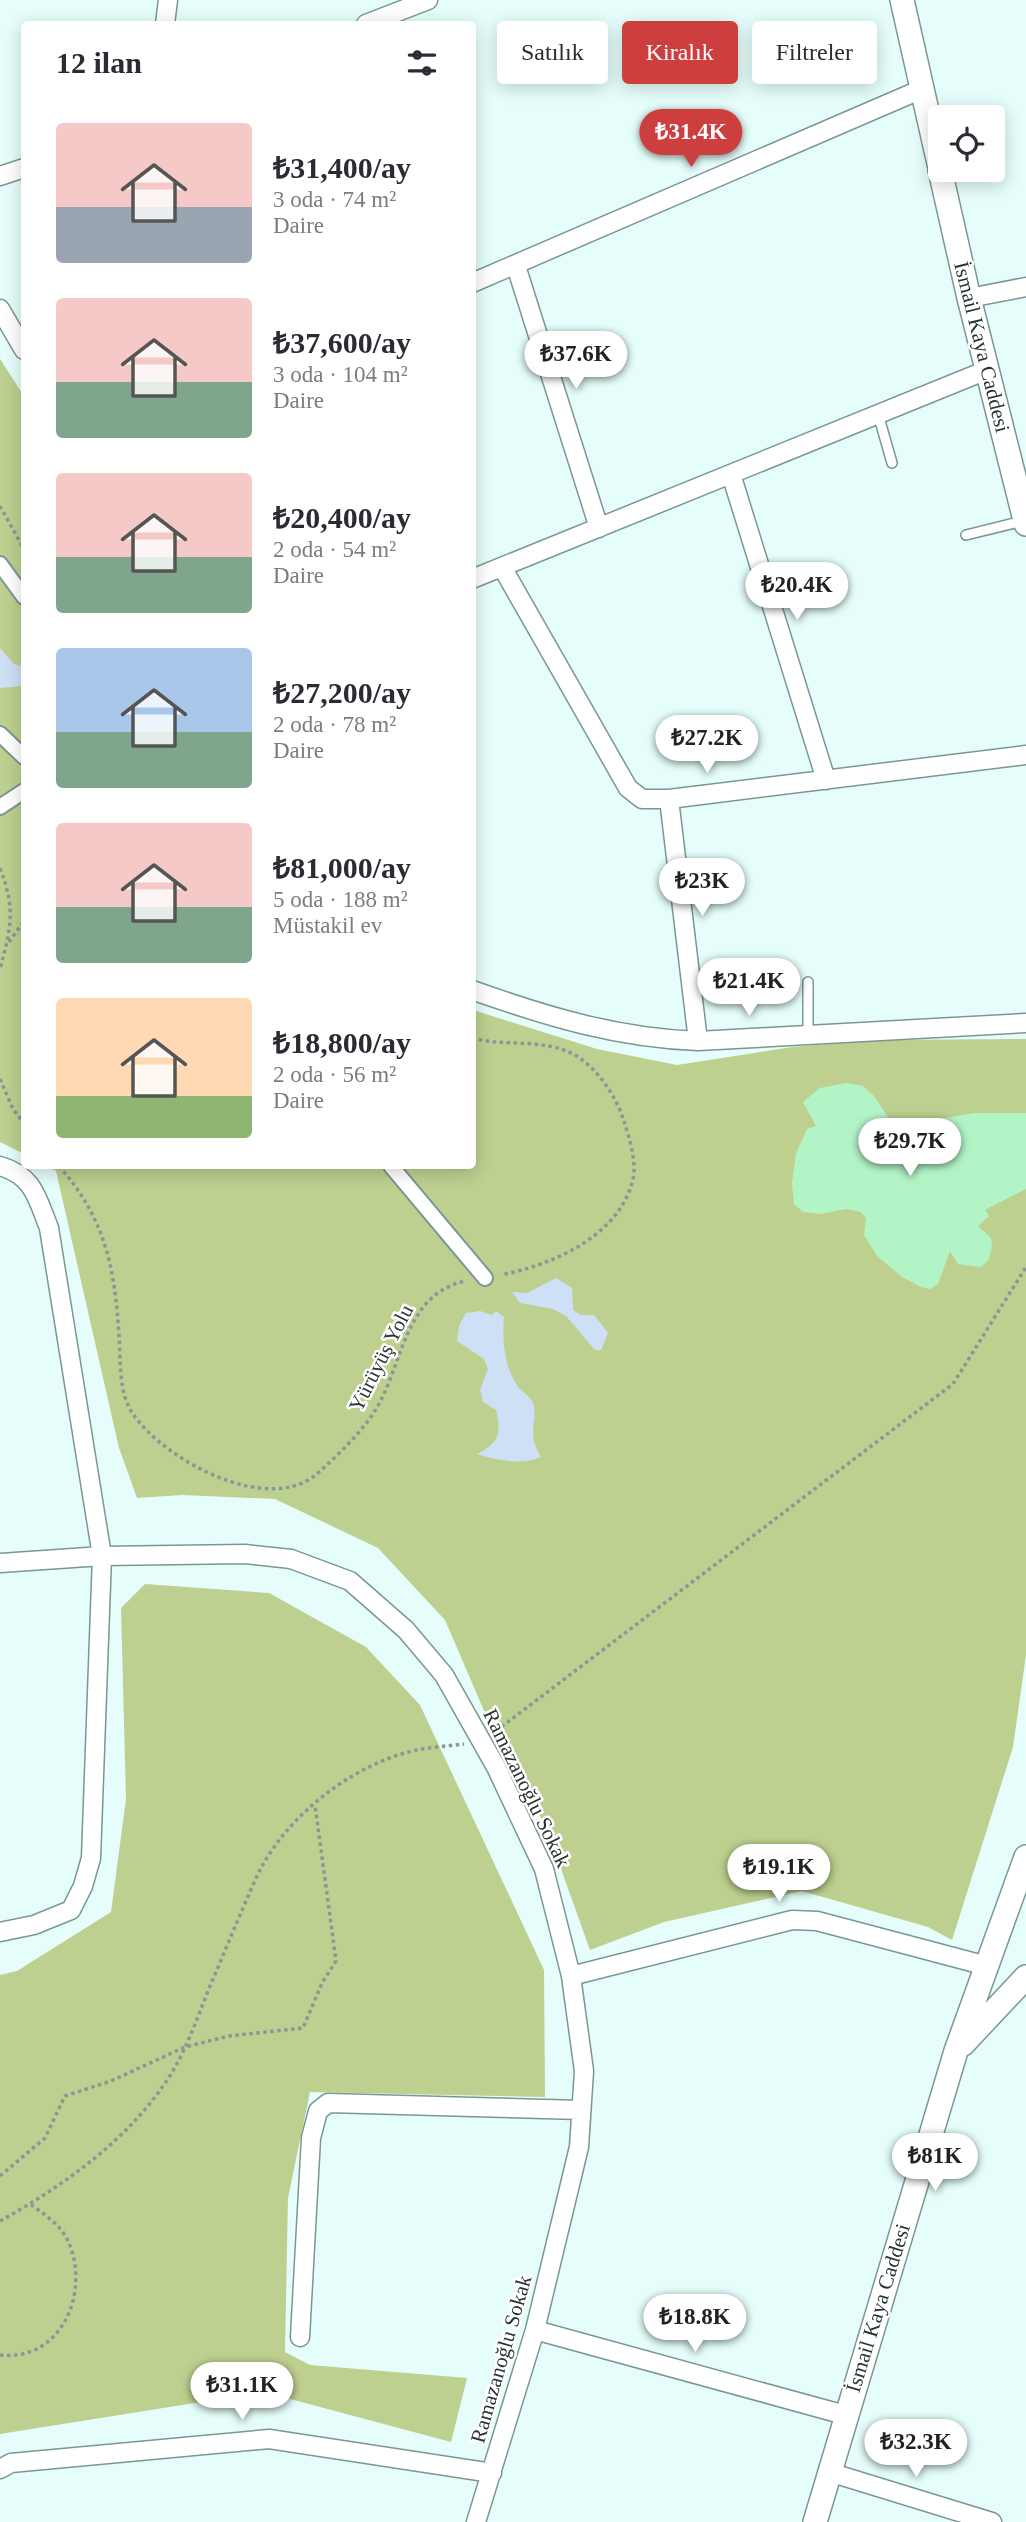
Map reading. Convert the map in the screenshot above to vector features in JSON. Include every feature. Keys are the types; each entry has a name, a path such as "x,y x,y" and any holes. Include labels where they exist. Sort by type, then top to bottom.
{"street":[{"path":"165,21 167,0"},
{"path":"374,21 428,0"},
{"name":"İsmail Kaya Caddesi","path":"902,0 928,116"},
{"path":"476,281 922,89"},
{"path":"0,176 21,169"},
{"name":"İsmail Kaya Caddesi","path":"943,182 969,298 1025,513"},
{"path":"516,266 599,528"},
{"path":"969,298 1026,287"},
{"path":"0,309 21,345"},
{"path":"476,577 988,370"},
{"path":"731,474 826,780"},
{"path":"0,564 21,593"},
{"path":"502,567 628,788 642,799 669,799 1026,755"},
{"path":"0,734 21,754"},
{"path":"0,807 21,793"},
{"path":"669,799 698,1041"},
{"path":"476,991 543,1016 632,1036 698,1041 1026,1023"},
{"path":"0,1166 17,1171 33,1187 49,1228 102,1556 91,1858 83,1886 71,1910 34,1925 0,1932"},
{"path":"394,1169 485,1278"},
{"name":"Ramazanoğlu Sokak","path":"0,1563 102,1556 245,1553 291,1559 349,1581 406,1630 444,1675 482,1741 544,1869 571,1976 584,2071 579,2147 536,2330 476,2522"},
{"name":"İsmail Kaya Caddesi","path":"816,2522 845,2415 956,2051 1026,1857"},
{"path":"571,1976 792,1920 817,1921 987,1965"},
{"path":"956,2051 1026,1977"},
{"path":"300,2337 311,2138 318,2111 328,2103 582,2110"},
{"path":"536,2330 845,2415"},
{"path":"0,2469 11,2463 269,2439 492,2473"},
{"path":"829,2472 992,2522"}],"lane":[{"path":"878,414 892,463"},
{"path":"966,535 1025,513"},
{"path":"808,982 808,1034"}],"path":[{"path":"0,506 21,544"},
{"path":"0,868 11,898 6,947 0,969"},
{"path":"6,947 21,925"},
{"name":"Yürüyüş Yolu","path":"62,1169 81,1190 103,1234 113,1269 121,1384 133,1414 190,1465 234,1485 287,1489 313,1478 342,1451 369,1419 383,1397 414,1319 434,1294 461,1282 528,1270 573,1248 603,1229 621,1204 633,1178 632,1155 619,1104 600,1077 573,1054 539,1045 495,1045 476,1039"},
{"path":"0,1079 13,1109 21,1120"},
{"path":"0,2221 54,2190 91,2162 130,2124 170,2075 185,2047 259,1873 283,1836 315,1805 360,1771 415,1750 482,1741 953,1384 1026,1267"},
{"path":"0,2176 45,2138 65,2096 111,2081 185,2047 229,2036 303,2028 322,1983 336,1961 315,1805"},
{"path":"0,2355 29,2353 47,2343 64,2323 75,2300 76,2261 67,2238 52,2220 30,2204"}],"green space":[{"path":"0,359 21,391 21,1152 0,1142"},
{"path":"476,1011 597,1049 677,1065 792,1047 879,1040 1026,1039 1026,1655 1013,1747 952,1940 928,1927 802,1891 664,1922 590,1950 546,1827 491,1727 445,1620 378,1548 275,1499 182,1495 137,1498 119,1448 56,1171 52,1169 476,1169"},
{"path":"145,1584 269,1593 366,1647 420,1705 544,1970 545,2097 310,2092 288,2198 285,2352 310,2365 467,2378 451,2442 264,2392 0,2434 0,1975 17,1971 111,1912 126,1799 121,1608"}],"water":[{"path":"0,648 14,664 21,666 21,686 0,688"},
{"path":"556,1278 572,1288 573,1310 581,1315 594,1315 608,1333 601,1350 595,1350 566,1316 553,1309 520,1303 512,1292 527,1293"},
{"path":"480,1311 492,1315 496,1311 504,1317 503,1335 507,1362 518,1387 533,1403 534,1440 541,1457 517,1462 477,1454 490,1446 497,1437 498,1418 496,1410 483,1402 480,1390 488,1369 484,1359 457,1341 459,1326 466,1313"}],"building":[{"path":"846,1083 863,1086 874,1096 895,1128 904,1131 934,1120 975,1113 1026,1113 1026,1189 985,1210 989,1216 978,1226 991,1238 992,1246 989,1259 981,1267 958,1264 950,1251 938,1284 930,1289 921,1287 902,1277 877,1256 864,1235 866,1218 861,1212 846,1209 820,1214 803,1212 794,1204 792,1183 796,1153 807,1129 816,1126 803,1102 820,1088"}]}
